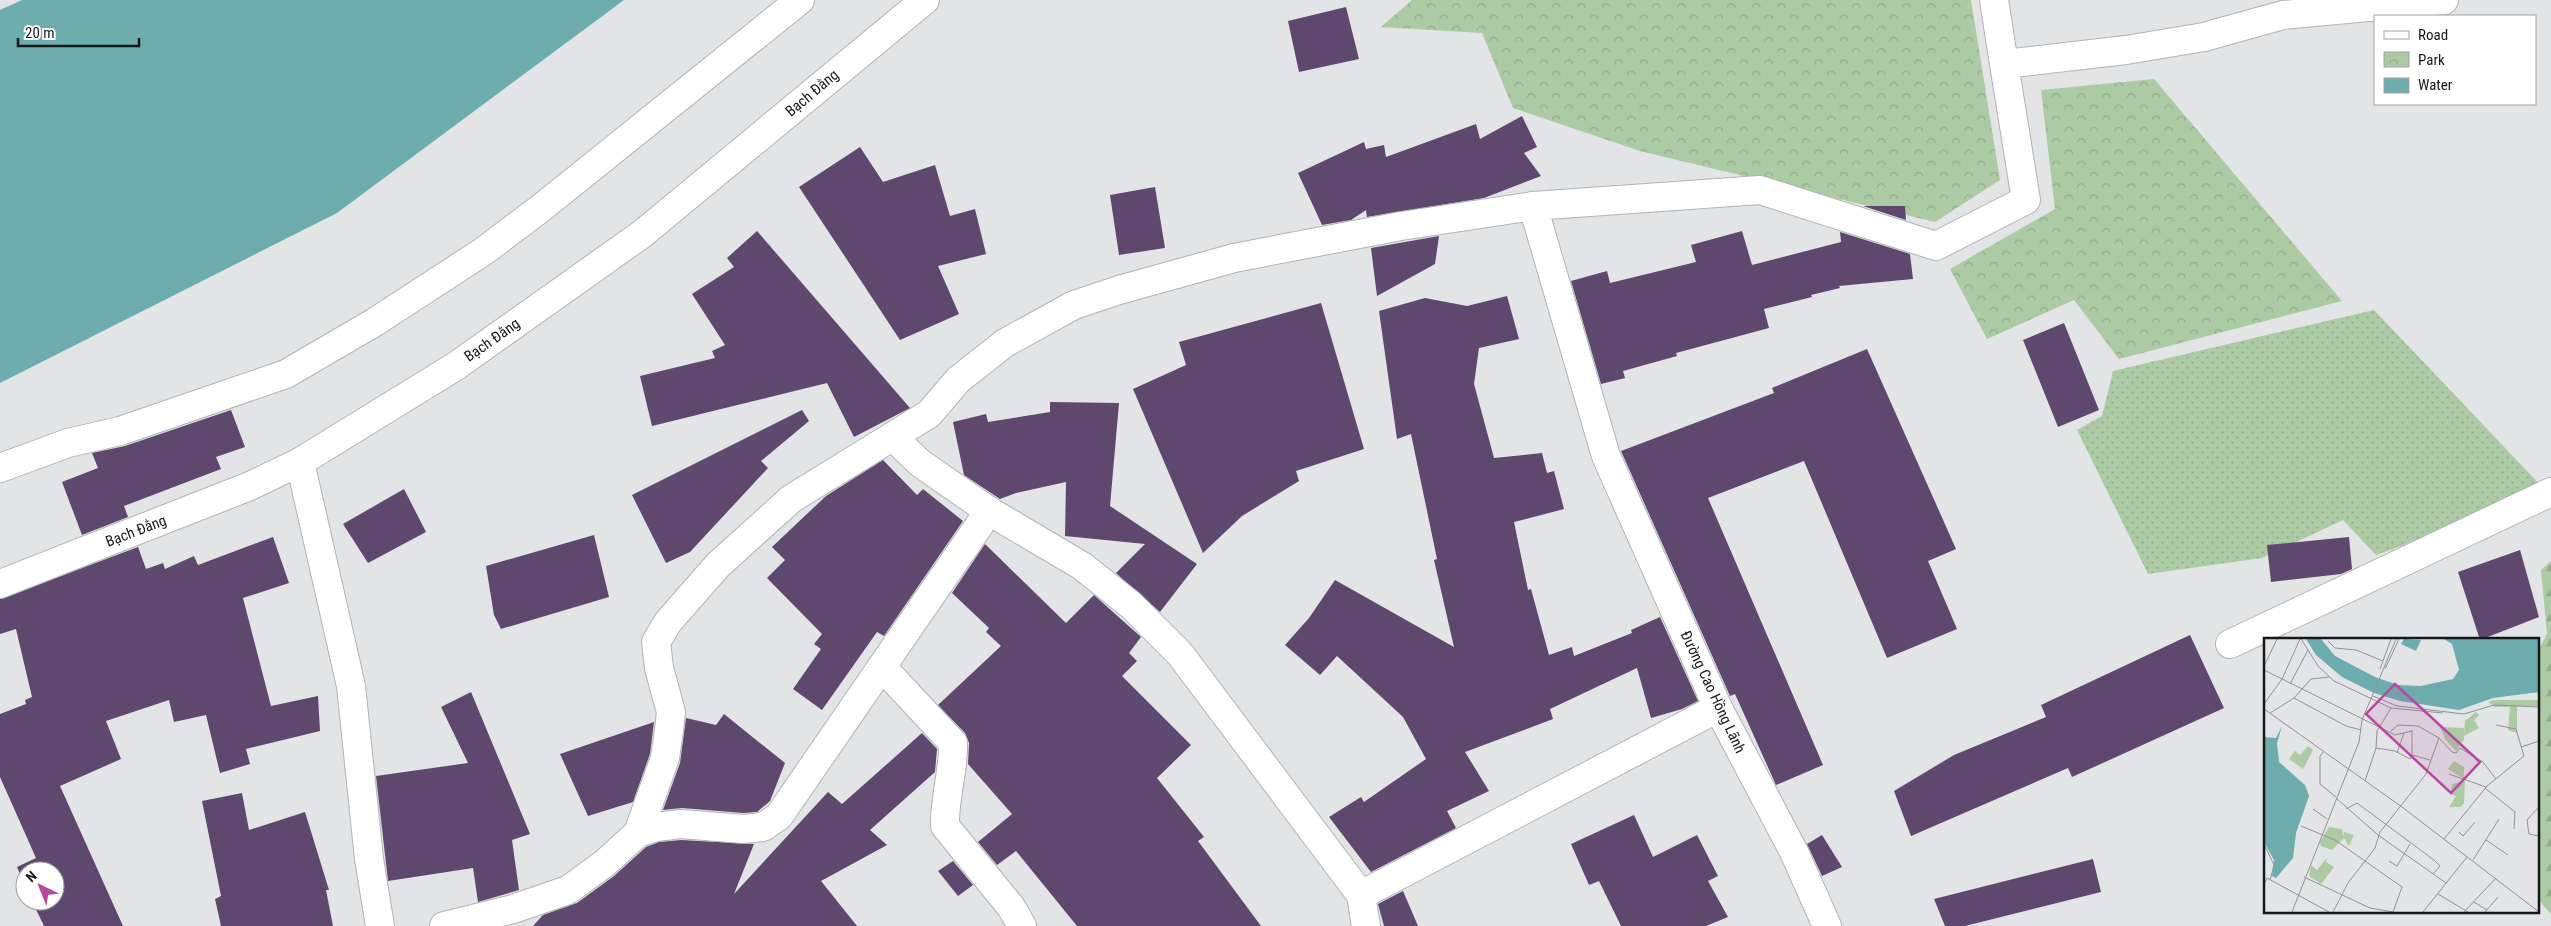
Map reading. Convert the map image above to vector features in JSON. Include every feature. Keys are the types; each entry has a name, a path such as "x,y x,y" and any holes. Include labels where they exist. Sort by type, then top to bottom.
{"street":[{"path":"0,468 68,443 120,431 286,374 367,327 437,283 541,208 800,0"},
{"name":"Bạch Đằng","path":"0,584 250,486 300,462 456,366 642,234 925,0"},
{"path":"638,833 665,758 670,730 671,712 658,668 656,642 668,622 718,564 791,498 929,414 958,380 1005,344 1074,305 1119,290 1234,258 1401,226 1533,206 1760,190 1936,246 2026,200 1994,0"},
{"path":"2004,64 2126,50 2204,37 2283,16 2444,0"},
{"name":"Đường Cao Hồng Lãnh","path":"1533,206 1606,456 1718,708 1794,852 1827,926"},
{"path":"893,437 920,463 989,511 1082,566 1131,605 1180,654 1361,895 1366,926"},
{"path":"300,462 350,686 361,764 369,859 380,926"},
{"path":"2230,644 2551,492"},
{"path":"444,926 513,909 568,890 605,862 638,833 656,827 681,824 743,829 763,827 779,816 883,668 989,511"},
{"path":"883,668 953,743 954,756 945,814 945,826 1012,907 1022,926"},
{"path":"1361,895 1718,708"}],"green space":[{"path":"1412,0 1971,0 2000,180 1935,222 1640,151 1513,108 1482,33 1381,27"},
{"path":"2154,79 2342,301 2119,359 2074,300 1987,339 1950,269 2055,209 2041,90"},
{"path":"2374,310 2548,493 2376,555 2343,520 2262,558 2148,574 2077,430 2102,416 2113,371"},
{"path":"2551,561 2551,914 2538,899 2538,651 2547,634 2541,570"}],"water":[{"path":"22,0 624,0 337,213 0,383 0,10"}],"building":[{"path":"1346,7 1359,59 1299,72 1288,21"},
{"path":"1522,116 1537,147 1524,153 1541,176 1484,198 1367,217 1366,210 1351,220 1322,225 1298,173 1364,142 1366,149 1384,145 1386,157 1476,124 1480,139"},
{"path":"860,147 883,182 935,165 950,216 975,209 986,254 938,266 959,314 900,340 799,187"},
{"path":"1155,187 1165,248 1119,255 1110,195"},
{"path":"1863,206 1905,206 1906,220"},
{"path":"757,231 910,408 854,437 827,383 652,426 640,376 715,358 712,351 725,345 692,294 734,267 727,258"},
{"path":"1742,231 1752,265 1841,242 1840,232 1910,254 1913,279 1839,286 1840,288 1811,295 1812,297 1764,309 1769,328 1676,353 1677,356 1623,371 1625,378 1601,384 1571,281 1607,271 1610,283 1696,262 1691,245"},
{"path":"1439,236 1435,264 1377,296 1371,248"},
{"path":"1507,296 1519,339 1479,348 1474,384 1494,458 1542,453 1547,473 1554,471 1564,509 1514,522 1528,590 1531,589 1549,655 1572,647 1574,656 1632,633 1631,630 1660,617 1698,701 1682,709 1651,718 1637,668 1550,709 1553,719 1465,752 1489,791 1447,811 1456,828 1371,872 1329,817 1361,797 1364,802 1426,759 1403,717 1337,656 1320,675 1285,645 1309,618 1335,580 1454,647 1434,560 1437,559 1411,434 1397,439 1379,311 1425,298 1467,306"},
{"path":"1321,303 1364,449 1296,471 1299,481 1242,516 1203,553 1133,389 1186,365 1179,342"},
{"path":"2064,323 2099,410 2058,427 2023,340"},
{"path":"1867,349 1956,549 1928,561 1957,629 1887,658 1804,461 1708,498 1823,765 1776,785 1735,694 1730,696 1621,451 1774,393 1772,388"},
{"path":"1050,402 1119,403 1110,506 1197,564 1160,612 1116,573 1145,544 1065,536 1066,482 1016,493 1000,499 964,475 953,422 986,414 988,422 1050,412"},
{"path":"231,410 245,447 216,457 221,469 124,506 128,517 82,535 62,482 98,468 92,453 125,446"},
{"path":"802,410 809,421 761,461 768,468 690,552 666,563 632,495"},
{"path":"883,460 917,495 923,489 963,521 884,636 877,632 822,710 793,689 821,649 814,644 822,634 767,578 785,560 772,547 826,496"},
{"path":"404,489 426,532 368,563 343,524"},
{"path":"594,535 609,597 501,629 494,615 486,566"},
{"path":"273,537 289,583 243,598 271,706 318,696 320,731 246,749 250,764 220,773 206,715 174,722 169,700 106,721 121,759 60,786 123,926 44,926 37,911 65,911 65,861 30,861 36,858 0,777 0,714 26,704 25,700 32,697 16,629 0,634 0,599 138,547 146,569 163,563 165,569 194,556 198,565"},
{"path":"2349,537 2352,569 2341,574 2271,582 2267,545"},
{"path":"985,544 1066,623 1094,595 1141,637 1129,653 1137,661 1122,676 1191,745 1157,778 1204,837 1198,841 1261,926 1077,926 1016,851 997,865 978,842 1012,814 968,764 969,743 965,733 938,705 1001,646 986,632 989,628 952,593"},
{"path":"2520,550 2539,617 2485,638 2479,638 2458,572"},
{"path":"2190,635 2224,708 2072,777 2068,768 1911,836 1894,791 1954,755 2046,717 2041,705"},
{"path":"471,692 530,834 512,840 519,890 478,902 473,868 388,881 376,776 468,763 441,707"},
{"path":"724,714 785,763 770,801 757,812 743,813 682,808 663,810 680,763 686,718 716,725"},
{"path":"654,722 650,754 633,802 588,816 560,754"},
{"path":"922,733 937,749 935,772 870,830 887,845 821,881 857,926 533,926 543,915 577,903 614,876 646,847 659,842 681,840 754,844 734,894 828,792 842,804"},
{"path":"242,793 249,830 305,812 329,890 326,890 333,926 221,926 215,899 221,896 202,801"},
{"path":"1634,815 1653,857 1697,835 1718,876 1708,881 1728,917 1706,926 1621,926 1599,881 1589,885 1571,844"},
{"path":"1822,835 1842,867 1822,876 1807,844"},
{"path":"2093,859 2101,892 1965,926 1945,926 1934,899"},
{"path":"953,861 973,885 958,896 938,871"},
{"path":"1403,891 1418,926 1384,926 1378,904"}]}
